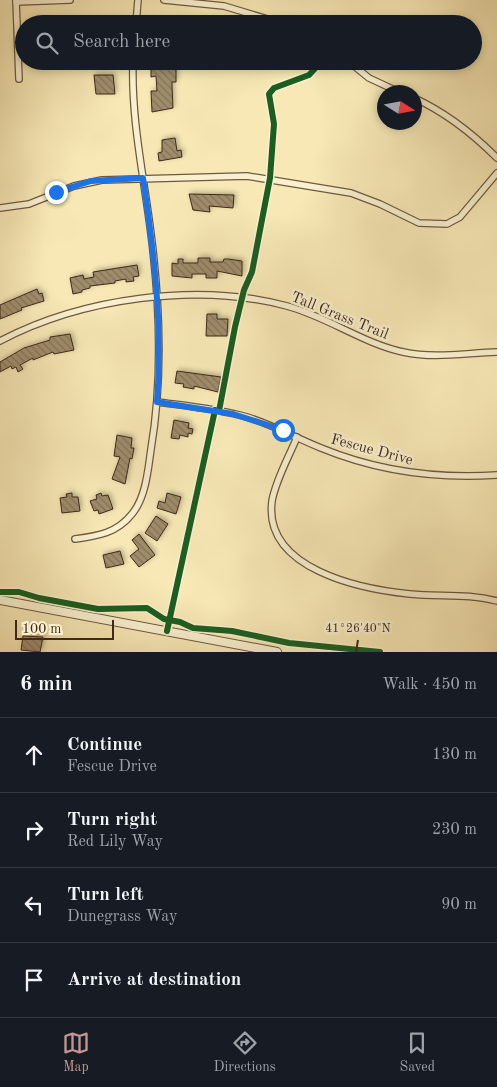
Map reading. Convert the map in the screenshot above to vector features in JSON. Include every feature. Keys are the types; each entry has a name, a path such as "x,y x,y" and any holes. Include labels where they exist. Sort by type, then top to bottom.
{"street":[{"path":"17,15 16,1 70,0"},
{"path":"137,15 138,0"},
{"path":"164,0 224,6 254,15"},
{"path":"19,70 19,79"},
{"path":"75,539 110,532 124,522 135,510 143,491 157,402 159,347 157,298 151,234 134,112 133,70"},
{"path":"359,70 369,78 384,85"},
{"path":"422,102 438,109 476,137 497,158"},
{"path":"0,208 29,204 65,189 91,181 233,175 292,181 351,193 380,204 419,223 447,224 460,216 497,173"},
{"name":"Tall Grass Trail","path":"0,341 31,326 80,310 125,300 230,297 271,303 330,321 381,346 415,354 450,356 497,352"},
{"name":"Fescue Drive","path":"157,402 233,414 273,426 352,459 393,469 450,476 497,475"},
{"path":"297,437 276,488 272,512 278,538 296,558 326,574 385,591 423,596 473,596 497,601"},
{"path":"0,600 277,652"}],"building":[{"path":"151,70 176,70 176,82 172,82 173,108 152,112 151,91 157,91 156,76 151,77"},
{"path":"94,75 113,75 115,94 96,94"},
{"path":"175,138 177,151 181,150 182,157 159,161 158,153 162,152 162,140"},
{"path":"189,194 234,195 233,208 209,206 210,212 193,210"},
{"path":"198,258 210,258 210,262 223,262 224,259 242,261 242,276 217,271 217,278 206,278 206,274 192,274 192,278 172,276 172,263 178,264 178,259 183,259 183,263 198,263"},
{"path":"137,265 139,276 133,277 134,281 126,282 126,279 115,281 115,283 90,286 90,288 82,290 82,292 73,294 70,278 83,275 84,279 94,277 93,272"},
{"path":"37,289 39,294 42,293 44,301 21,308 22,310 0,319 0,305"},
{"path":"207,314 217,314 217,319 228,319 227,336 206,336"},
{"path":"70,334 74,350 54,354 53,352 33,360 33,358 20,365 23,369 18,372 16,367 12,369 11,366 0,372 0,362 24,348 50,340 50,337"},
{"path":"177,371 221,377 218,392 194,386 194,389 183,387 184,384 175,383"},
{"path":"174,420 189,423 188,428 193,429 192,434 188,433 188,437 180,435 179,439 171,438"},
{"path":"117,435 132,438 131,448 134,448 125,484 112,479 120,457 114,456"},
{"path":"72,493 72,497 78,497 80,511 62,513 60,498 67,497 66,494"},
{"path":"101,493 102,496 108,495 113,509 99,514 98,510 94,511 90,501 97,499 96,495"},
{"path":"167,493 181,497 176,514 157,508 159,501 165,503"},
{"path":"156,516 168,524 157,541 145,533"},
{"path":"139,534 155,555 139,567 130,556 139,549 132,540"},
{"path":"120,551 124,564 106,568 103,555"},
{"path":"23,636 43,637 40,652 21,650"}],"cycle path":[{"path":"219,411 235,327 244,290 252,272 270,178 274,124 269,94 274,88 309,75 314,70"},
{"path":"167,631 215,410"},
{"path":"0,592 19,592 39,598 98,609 147,608 164,619 180,622 193,628 232,631 289,643 380,652"}],"route":[{"path":"56,192 91,181 143,178 154,259 159,325 157,402 233,414 283,430"}]}
